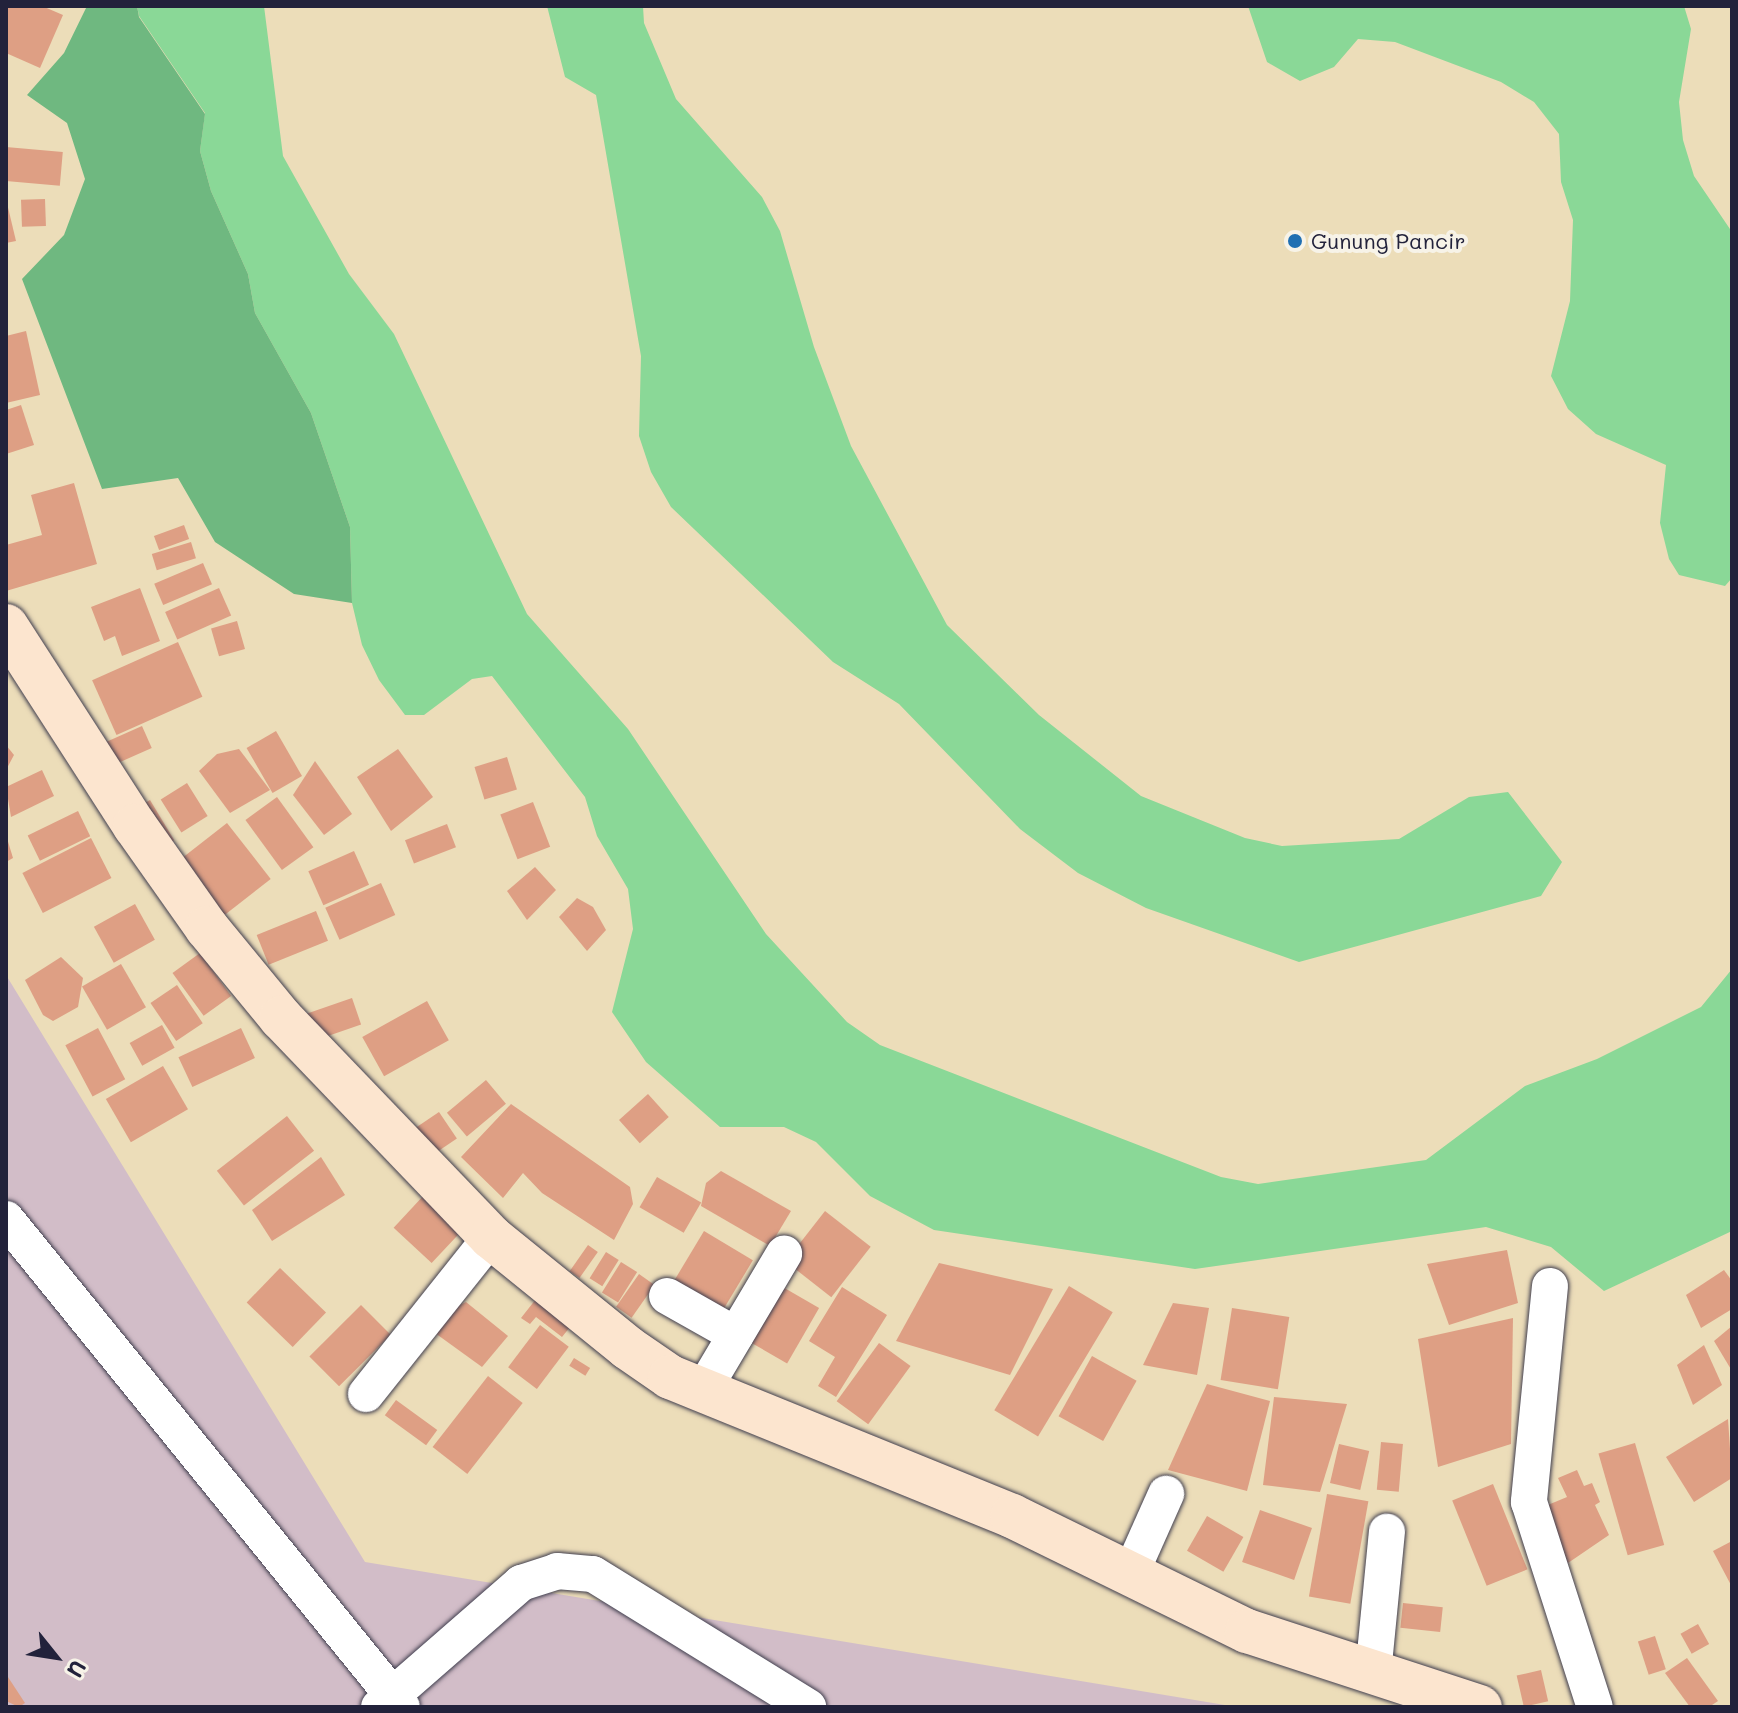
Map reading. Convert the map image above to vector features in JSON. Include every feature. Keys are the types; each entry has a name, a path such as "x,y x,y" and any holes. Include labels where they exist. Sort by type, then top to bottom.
{"street":[{"path":"6,626 207,928 373,1120 491,1237 628,1348 702,1392 1012,1516 1247,1631 1480,1707"},
{"path":"6,1219 391,1703 521,1583 541,1574 577,1571 593,1574 808,1707"},
{"path":"366,1394 491,1237"},
{"path":"702,1392 784,1254"},
{"path":"1550,1286 1529,1502 1595,1707"},
{"path":"667,1296 736,1335"},
{"path":"1130,1575 1166,1494"},
{"path":"1373,1674 1387,1532"}],"shaded area":[{"path":"6,975 365,1562 1237,1707 6,1707"}],"green space":[{"path":"87,6 137,6 139,17 205,114 200,151 211,191 248,274 255,313 311,413 350,527 352,603 294,594 215,542 178,478 102,489 22,279 64,235 85,179 67,123 27,95 64,53"},
{"path":"137,6 264,6 283,156 349,274 394,334 527,614 628,729 766,934 847,1022 880,1045 1221,1177 1258,1184 1426,1160 1525,1086 1597,1059 1701,1007 1732,969 1732,1231 1604,1291 1551,1247 1486,1227 1195,1269 934,1230 870,1196 816,1142 784,1127 720,1127 646,1062 612,1012 633,929 628,889 597,836 585,797 492,676 472,679 424,715 405,715 379,680 362,645 352,603 350,527 311,413 255,313 248,274 211,191 200,151 205,113 139,16"},
{"path":"547,6 643,6 644,23 676,99 762,197 780,231 814,347 851,446 947,625 1039,715 1141,796 1245,838 1282,846 1399,839 1469,797 1508,792 1562,862 1541,896 1299,962 1146,908 1078,873 1020,829 899,704 833,662 671,507 651,472 639,436 641,356 596,95 565,77"},
{"path":"1248,6 1684,6 1691,29 1679,102 1683,140 1694,176 1732,232 1732,578 1725,586 1679,575 1669,559 1660,523 1666,465 1596,434 1568,409 1551,376 1570,301 1573,220 1561,182 1559,134 1534,102 1501,82 1395,42 1358,39 1334,67 1300,81 1267,62"}],"building":[{"path":"7,6 42,6 63,15 40,68 6,53"},
{"path":"6,147 63,152 60,186 6,181"},
{"path":"6,199 16,241 6,243"},
{"path":"45,199 46,226 22,227 21,200"},
{"path":"26,331 40,395 6,403 6,336"},
{"path":"21,405 34,445 6,454 6,410"},
{"path":"74,483 97,564 6,591 6,545 42,535 31,495"},
{"path":"184,525 189,539 159,550 154,536"},
{"path":"191,542 196,558 157,570 152,554"},
{"path":"203,563 212,584 163,605 154,584"},
{"path":"140,588 160,641 122,656 115,636 104,641 91,607"},
{"path":"219,588 231,615 177,639 165,612"},
{"path":"237,621 245,649 219,656 211,628"},
{"path":"178,642 202,697 117,735 92,680"},
{"path":"142,726 152,748 115,764 105,742"},
{"path":"276,731 302,776 273,793 247,748"},
{"path":"6,745 14,755 6,770"},
{"path":"239,749 270,790 230,813 199,771 217,754"},
{"path":"398,749 433,797 391,831 357,777"},
{"path":"507,757 517,790 484,799 474,767"},
{"path":"315,761 352,814 324,835 293,795"},
{"path":"42,770 54,796 11,817 6,787"},
{"path":"187,783 208,816 181,833 161,799"},
{"path":"277,797 313,847 282,870 245,820"},
{"path":"150,800 174,840 162,847 138,807"},
{"path":"533,802 550,847 518,859 500,815"},
{"path":"78,811 90,836 40,861 28,836"},
{"path":"227,823 271,879 221,918 177,862"},
{"path":"447,824 456,847 414,863 405,840"},
{"path":"6,835 13,858 6,862"},
{"path":"91,838 111,878 43,913 22,873"},
{"path":"354,851 369,885 323,905 308,871"},
{"path":"535,867 556,890 527,920 507,891"},
{"path":"381,883 395,915 340,940 325,908"},
{"path":"577,898 593,907 606,930 587,951 559,917"},
{"path":"135,904 155,940 114,963 94,927"},
{"path":"316,911 328,941 269,965 257,935"},
{"path":"200,953 231,996 204,1016 172,973"},
{"path":"61,957 83,978 78,1007 53,1021 43,1015 25,980"},
{"path":"121,964 146,1007 107,1030 82,986"},
{"path":"177,985 203,1023 176,1041 150,1003"},
{"path":"352,998 361,1024 309,1042 300,1016"},
{"path":"427,1001 449,1040 384,1076 362,1037"},
{"path":"162,1025 175,1048 142,1066 130,1043"},
{"path":"98,1028 125,1079 93,1097 65,1045"},
{"path":"241,1028 255,1058 192,1087 178,1057"},
{"path":"163,1066 188,1109 131,1142 106,1099"},
{"path":"486,1080 506,1104 467,1137 447,1113"},
{"path":"648,1094 669,1117 640,1143 619,1120"},
{"path":"511,1104 630,1187 633,1204 614,1240 542,1193 523,1173 503,1198 461,1157"},
{"path":"439,1112 457,1139 430,1157 412,1130"},
{"path":"287,1116 314,1151 244,1205 217,1171"},
{"path":"321,1157 345,1195 272,1241 252,1210"},
{"path":"721,1171 791,1211 770,1246 701,1206 706,1183"},
{"path":"657,1177 701,1202 684,1233 640,1207"},
{"path":"425,1194 463,1229 432,1263 394,1228"},
{"path":"825,1211 871,1247 831,1297 786,1261"},
{"path":"704,1231 753,1260 721,1314 672,1284"},
{"path":"588,1245 598,1252 579,1278 570,1271"},
{"path":"1507,1250 1518,1303 1449,1325 1427,1264"},
{"path":"606,1252 619,1260 602,1286 590,1278"},
{"path":"621,1262 637,1272 618,1303 602,1293"},
{"path":"939,1263 1053,1289 1010,1375 896,1341"},
{"path":"280,1268 326,1312 293,1347 247,1303"},
{"path":"1724,1270 1732,1281 1732,1309 1701,1328 1686,1295"},
{"path":"639,1274 655,1285 632,1318 616,1307"},
{"path":"781,1286 819,1308 787,1363 749,1341"},
{"path":"1069,1286 1113,1312 1038,1437 994,1410"},
{"path":"842,1287 887,1315 836,1397 818,1386 835,1357 809,1341"},
{"path":"536,1299 570,1327 562,1337 536,1317 530,1324 521,1318"},
{"path":"466,1302 508,1336 482,1367 435,1333 443,1313"},
{"path":"1173,1303 1209,1308 1197,1375 1143,1365"},
{"path":"361,1305 391,1335 339,1386 309,1357"},
{"path":"1232,1308 1289,1317 1278,1389 1221,1380"},
{"path":"1513,1318 1511,1444 1438,1467 1418,1339"},
{"path":"540,1325 569,1347 537,1389 508,1367"},
{"path":"1732,1326 1732,1371 1714,1341"},
{"path":"879,1343 911,1366 868,1424 837,1401"},
{"path":"1704,1345 1722,1385 1693,1405 1677,1365"},
{"path":"1092,1356 1137,1381 1103,1441 1059,1416"},
{"path":"574,1358 590,1368 585,1376 569,1366"},
{"path":"488,1376 523,1403 467,1474 433,1447"},
{"path":"1207,1384 1270,1401 1247,1491 1168,1470"},
{"path":"1274,1397 1347,1404 1320,1492 1263,1485"},
{"path":"396,1400 437,1430 426,1445 385,1415"},
{"path":"1728,1419 1732,1478 1694,1502 1666,1457"},
{"path":"1381,1442 1403,1444 1399,1492 1377,1490"},
{"path":"1635,1443 1664,1545 1628,1555 1598,1453"},
{"path":"1339,1444 1369,1451 1360,1490 1330,1483"},
{"path":"1577,1470 1584,1486 1592,1483 1600,1502 1595,1505 1609,1535 1568,1563 1543,1507 1567,1497 1558,1478"},
{"path":"1493,1484 1527,1569 1487,1586 1452,1500"},
{"path":"1327,1494 1368,1501 1350,1604 1309,1596"},
{"path":"1260,1510 1312,1528 1294,1580 1242,1562"},
{"path":"1207,1516 1243,1537 1223,1572 1187,1551"},
{"path":"1732,1541 1732,1587 1713,1551"},
{"path":"1403,1603 1443,1607 1440,1632 1400,1628"},
{"path":"1698,1624 1709,1644 1692,1654 1681,1634"},
{"path":"1655,1636 1666,1669 1649,1675 1638,1642"},
{"path":"1687,1658 1718,1701 1709,1707 1690,1707 1665,1673"},
{"path":"1541,1670 1548,1701 1524,1707 1517,1676"},
{"path":"6,1674 25,1703 19,1707 6,1701"}],"place":[{"name":"Gunung Pancir","path":"1295,241"}]}
